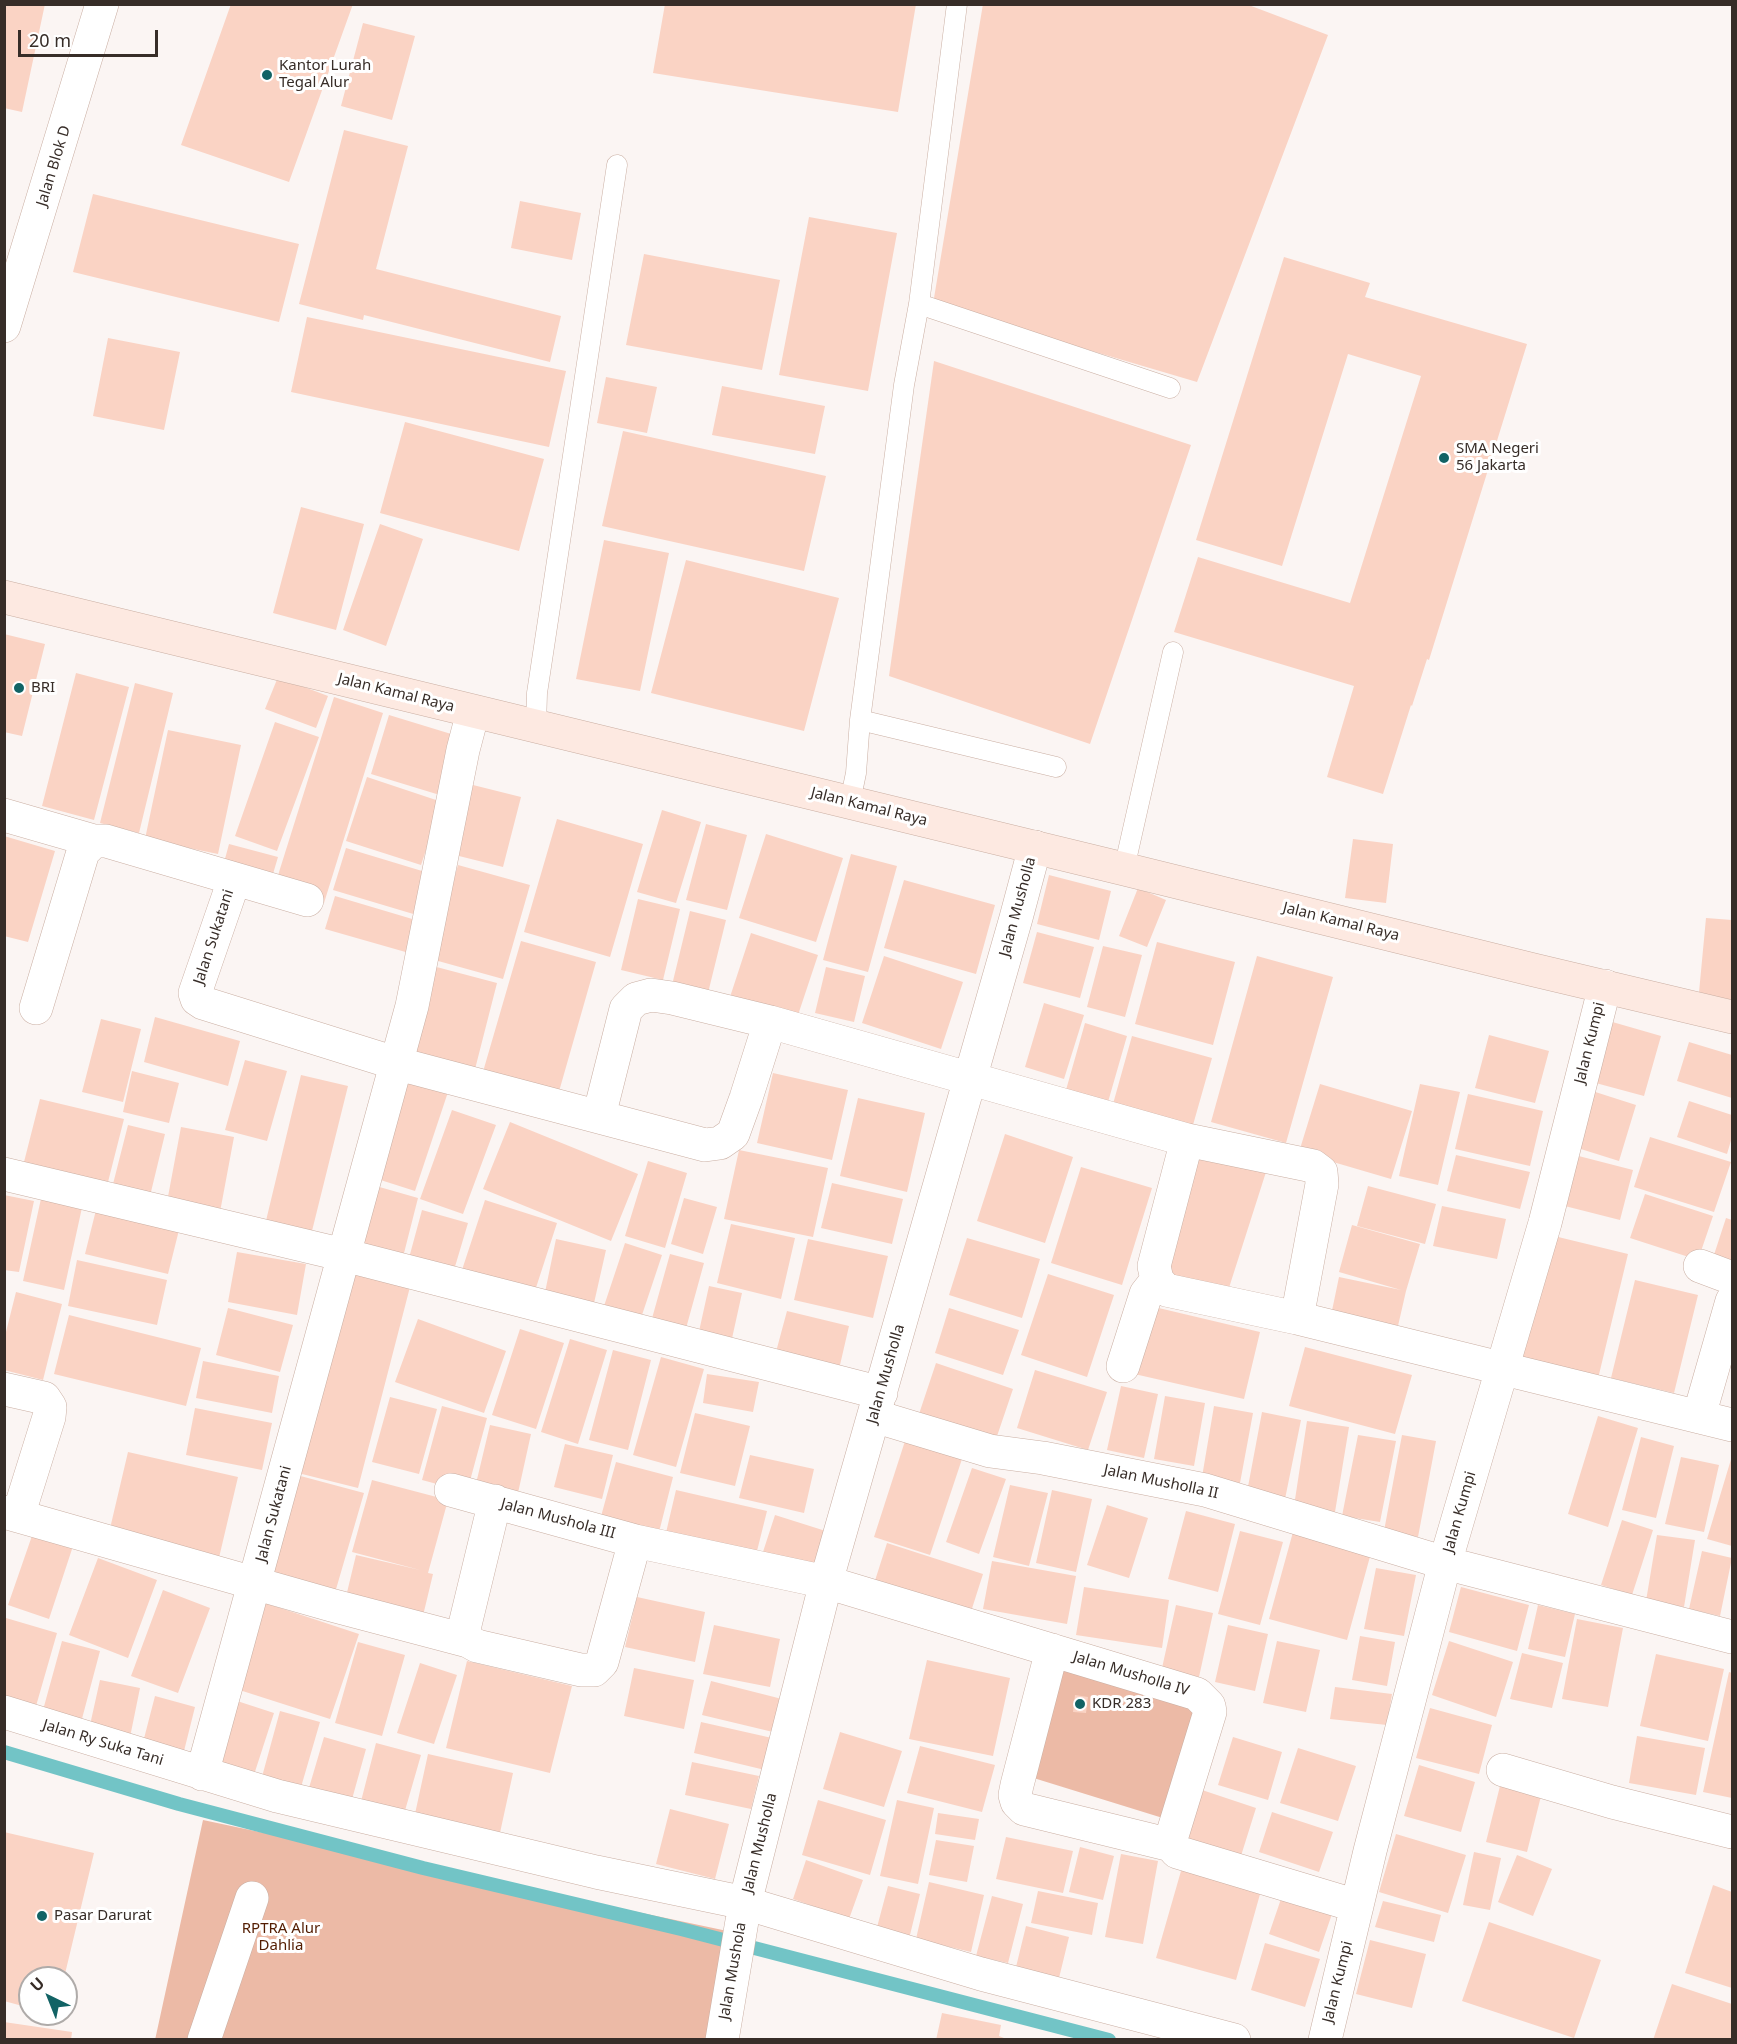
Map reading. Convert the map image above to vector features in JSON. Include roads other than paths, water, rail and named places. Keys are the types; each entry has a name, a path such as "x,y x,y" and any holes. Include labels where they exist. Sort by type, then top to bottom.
{"main road":[{"name":"Jalan Kamal Raya","path":"4,597 1732,1017"}],"street":[{"name":"Jalan Blok D","path":"4,326 102,4"},
{"name":"Jalan Sukatani","path":"202,1774 412,1006 463,750 473,711"},
{"name":"Jalan Sukatani","path":"4,814 94,841 106,841 228,878 232,886 195,993 197,999 203,1003 395,1063"},
{"path":"36,1008 83,852 94,841"},
{"name":"Jalan Musholla","path":"743,1916 826,1582 1035,847"},
{"path":"228,878 307,900"},
{"name":"Jalan Kumpi","path":"1325,2040 1445,1563 1545,1223 1605,986"},
{"path":"599,1116 626,1009 636,999 651,995 770,1022 1187,1140 1313,1166 1321,1172 1322,1184 1297,1318"},
{"path":"395,1063 705,1145 720,1143 733,1134 770,1022"},
{"path":"1187,1140 1154,1266 1157,1280 1166,1290 1297,1318 1732,1425"},
{"path":"4,1174 344,1255"},
{"name":"Jalan Musholla II","path":"344,1255 877,1404 990,1451 1043,1458 1205,1490 1445,1563 1732,1637"},
{"path":"1700,1266 1732,1278"},
{"path":"1123,1366 1146,1294 1157,1280"},
{"path":"1699,1416 1732,1301"},
{"path":"4,1389 44,1398 50,1407 50,1417 11,1514 468,1641"},
{"path":"451,1490 495,1501"},
{"name":"Jalan Mushola III","path":"635,1541 602,1662 594,1670 581,1670 477,1646 468,1641 464,1633 495,1501 635,1541 826,1582"},
{"name":"Jalan Musholla IV","path":"826,1582 1197,1694 1209,1706 1210,1712 1171,1845"},
{"path":"1052,1650 1015,1795 1017,1802 1024,1809 1171,1845 1177,1852 1357,1906"},
{"name":"Jalan Ry Suka Tani","path":"4,1712 277,1796 596,1872 743,1916"},
{"path":"1503,1770 1612,1802 1732,1832"},
{"path":"204,2040 252,1898"},
{"path":"743,1916 981,1974 1234,2040"},
{"name":"Jalan Mushola","path":"722,2040 743,1916"}],"lane":[{"path":"850,802 856,773 860,720 904,385 919,304 957,4"},
{"path":"536,727 539,681 617,165"},
{"path":"919,304 1170,388"},
{"path":"1124,869 1173,652"},
{"path":"860,720 1056,767"}],"waterway":[{"path":"4,1752 179,1804 423,1868 681,1929 1109,2040"}],"place":[{"name":"Kantor Lurah Tegal Alur","path":"267,75"},
{"name":"SMA Negeri 56 Jakarta","path":"1444,458"},
{"name":"BRI","path":"19,688"},
{"name":"KDR 283","path":"1080,1704"},
{"name":"Pasar Darurat","path":"42,1916"}],"park label":[{"name":"RPTRA Alur Dahlia","path":"281,1938"}]}
